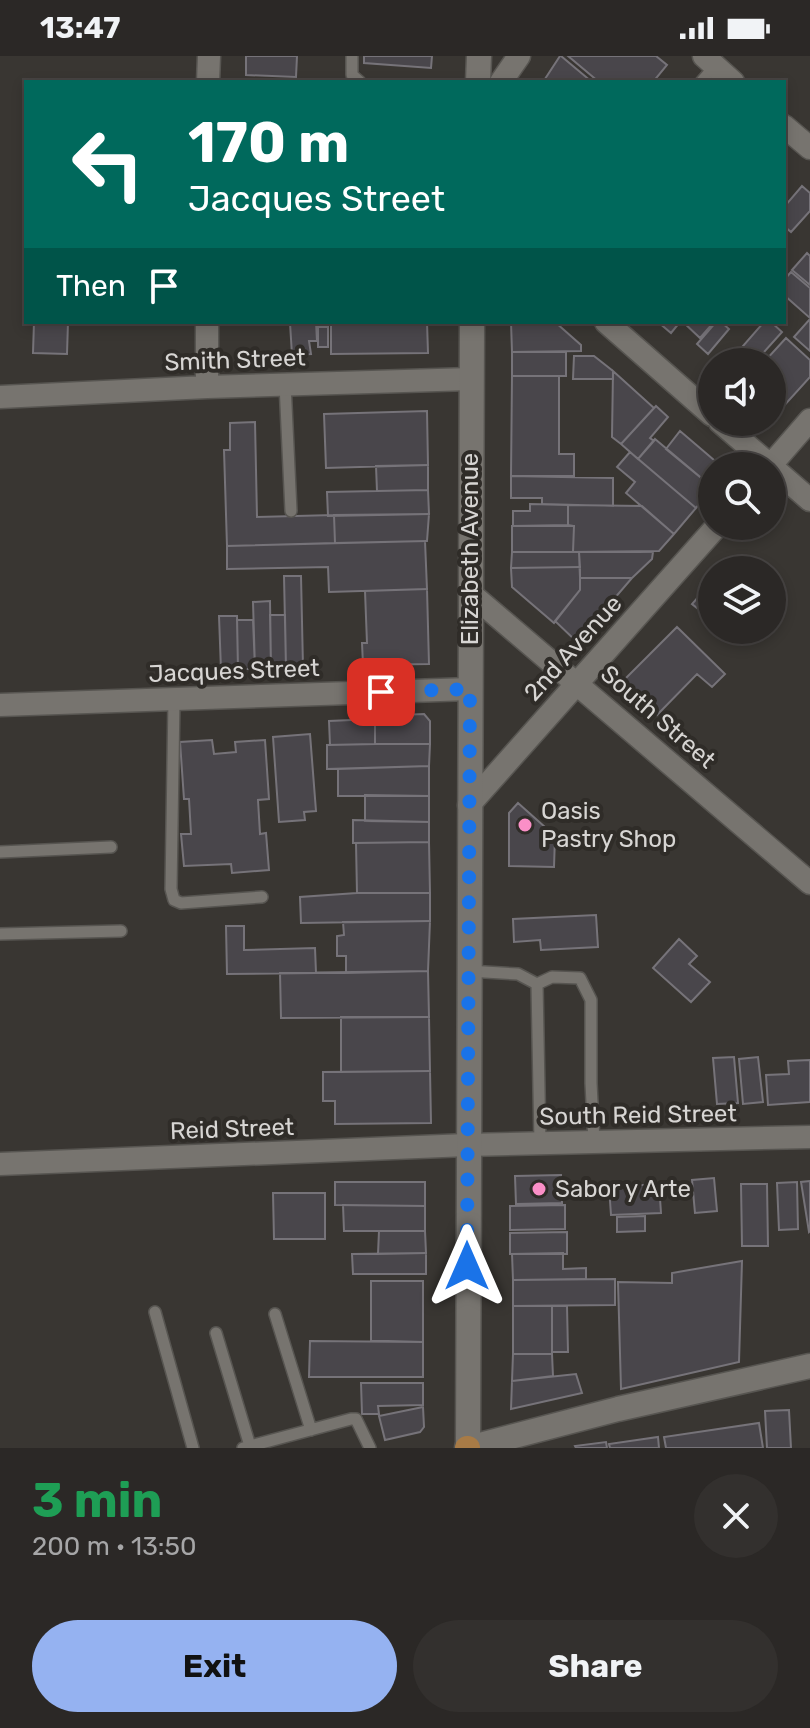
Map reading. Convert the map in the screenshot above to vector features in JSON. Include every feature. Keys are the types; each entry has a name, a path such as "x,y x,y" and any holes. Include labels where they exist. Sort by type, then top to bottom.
{"street":[{"path":"208,80 209,56"},
{"path":"478,80 479,56"},
{"path":"502,80 519,56"},
{"path":"706,68 729,80"},
{"path":"786,128 810,148"},
{"path":"207,324 207,387"},
{"name":"Elizabeth Avenue","path":"467,1448 472,324"},
{"path":"608,324 698,403"},
{"name":"Smith Street","path":"0,397 471,379"},
{"path":"783,452 810,420"},
{"path":"736,436 755,452"},
{"path":"786,479 810,500"},
{"name":"2nd Avenue","path":"469,805 705,540"},
{"name":"South Street","path":"470,593 810,883"},
{"name":"Jacques Street","path":"0,705 470,689"},
{"name":"South Reid Street","path":"467,1145 810,1137"},
{"name":"Reid Street","path":"0,1164 467,1145"},
{"path":"467,1448 618,1409 810,1366"}],"lane":[{"path":"352,56 352,75 358,80"},
{"path":"285,384 291,511"},
{"path":"174,699 171,889 174,900 181,903 262,897"},
{"path":"0,852 111,847"},
{"path":"0,934 121,931"},
{"path":"468,971 518,974 537,984"},
{"path":"537,984 552,977 580,978 591,1000 594,1142"},
{"path":"537,984 540,1143"},
{"path":"155,1312 193,1448"},
{"path":"275,1314 311,1430"},
{"path":"216,1333 246,1447 356,1419 370,1448"}],"building":[{"path":"246,56 297,56 296,77 246,75"},
{"path":"364,56 432,56 431,68 364,63"},
{"path":"561,56 590,80 544,80"},
{"path":"568,56 656,56 667,65 655,80 597,80"},
{"path":"802,186 810,193 810,211 791,232 786,228 786,205"},
{"path":"807,253 810,256 810,285 792,270"},
{"path":"791,272 810,288 810,318 786,297 786,278"},
{"path":"810,319 810,351 794,337"},
{"path":"34,324 68,324 67,354 33,353"},
{"path":"290,324 316,324 317,341 309,341 311,354 292,355"},
{"path":"331,324 427,324 428,353 331,354"},
{"path":"511,324 557,324 581,345 581,351 512,352"},
{"path":"660,324 678,324 671,333"},
{"path":"685,324 712,324 700,338"},
{"path":"714,324 723,324 729,329 713,348 701,348 697,344"},
{"path":"762,324 773,324 782,332 768,348 741,348"},
{"path":"318,327 328,327 328,347 318,347"},
{"path":"786,338 810,360 810,377 786,404 786,348 777,348"},
{"path":"512,352 566,352 566,376 512,376"},
{"path":"574,356 594,356 613,371 613,379 573,379"},
{"path":"613,371 654,408 621,444 612,437"},
{"path":"512,376 559,376 559,454 574,454 574,476 511,476"},
{"path":"656,406 668,417 650,438 654,441 638,459 621,444"},
{"path":"427,411 428,465 326,468 324,414"},
{"path":"255,422 257,517 334,515 335,543 227,546 224,450 230,450 230,423"},
{"path":"680,431 705,452 698,452 698,475 666,449"},
{"path":"655,439 698,475 696,508 638,459"},
{"path":"630,452 696,508 674,534 626,493 635,482 617,467"},
{"path":"428,465 428,490 377,491 376,466"},
{"path":"511,476 613,478 613,506 542,504 542,498 511,498"},
{"path":"428,490 429,514 328,516 327,492"},
{"path":"530,504 568,505 568,525 513,526 513,511 530,511"},
{"path":"568,505 642,506 674,534 659,551 573,552 574,526 568,525"},
{"path":"429,514 427,541 335,543 334,515"},
{"path":"512,526 574,526 573,552 512,552"},
{"path":"425,541 427,589 329,592 328,567 227,569 227,546"},
{"path":"512,552 579,552 580,567 511,568"},
{"path":"579,552 653,552 652,559 632,578 580,578"},
{"path":"580,567 580,590 554,623 512,587 511,568"},
{"path":"284,576 301,576 303,667 286,668"},
{"path":"580,578 632,578 577,642 555,621 580,590"},
{"path":"427,589 429,664 363,665 362,643 367,643 365,591"},
{"path":"270,601 271,668 255,669 253,602"},
{"path":"270,615 285,615 286,668 271,668"},
{"path":"219,616 237,616 238,669 221,670"},
{"path":"237,620 253,620 255,669 238,669"},
{"path":"677,627 725,674 712,687 697,674 657,715 623,681"},
{"path":"424,714 430,721 430,744 375,744 375,716"},
{"path":"375,719 375,744 330,745 329,721"},
{"path":"310,734 316,811 304,812 305,820 279,822 273,737"},
{"path":"212,740 214,754 236,752 235,742 265,740 269,799 258,800 260,834 266,833 269,870 232,873 231,864 184,866 181,834 191,834 189,799 184,799 180,742"},
{"path":"430,744 429,766 327,769 327,745"},
{"path":"429,766 429,796 338,796 338,769"},
{"path":"365,795 429,796 429,822 365,821"},
{"name":"Oasis Pastry Shop","path":"518,803 555,836 554,867 509,866 509,813"},
{"path":"353,820 429,822 429,842 353,843"},
{"path":"429,842 430,893 357,893 356,843"},
{"path":"430,893 430,921 301,923 300,897"},
{"path":"596,915 598,947 541,950 540,940 514,942 513,919"},
{"path":"430,921 428,971 346,973 346,956 337,956 337,936 344,935 343,922"},
{"path":"226,926 244,926 244,950 315,948 316,973 227,974"},
{"path":"679,939 697,956 689,964 710,982 691,1002 653,968"},
{"path":"428,971 429,1017 281,1018 280,973"},
{"path":"341,1017 429,1017 430,1071 341,1072"},
{"path":"734,1057 738,1103 717,1104 713,1058"},
{"path":"758,1057 763,1102 743,1104 739,1059"},
{"path":"810,1060 810,1102 768,1105 766,1075 789,1074 788,1061"},
{"path":"430,1071 431,1123 335,1124 335,1101 323,1101 323,1072"},
{"name":"Sabor y Arte","path":"561,1175 562,1203 516,1204 515,1176"},
{"path":"714,1178 717,1211 695,1213 692,1180"},
{"path":"810,1181 810,1231 809,1232 801,1182"},
{"path":"335,1182 425,1182 425,1206 335,1205"},
{"path":"797,1182 798,1229 779,1230 777,1183"},
{"path":"659,1184 661,1213 611,1215 609,1187"},
{"path":"741,1184 767,1184 768,1246 742,1246"},
{"path":"273,1193 325,1193 325,1239 274,1239"},
{"path":"343,1205 425,1206 425,1231 344,1231"},
{"path":"565,1205 565,1229 510,1230 510,1206"},
{"path":"645,1216 645,1231 617,1232 617,1217"},
{"path":"379,1231 425,1231 426,1253 378,1254"},
{"path":"567,1232 567,1254 510,1254 510,1233"},
{"path":"426,1253 426,1274 353,1274 352,1254"},
{"path":"563,1253 563,1269 586,1268 586,1279 513,1280 512,1254"},
{"path":"742,1261 739,1362 621,1389 618,1282 672,1283 672,1273"},
{"path":"615,1279 615,1305 513,1306 513,1280"},
{"path":"371,1281 423,1281 423,1342 371,1341"},
{"path":"513,1306 552,1306 552,1354 513,1354"},
{"path":"552,1306 567,1306 568,1352 552,1352"},
{"path":"310,1341 423,1342 423,1377 309,1377"},
{"path":"513,1354 552,1354 553,1376 512,1381"},
{"path":"576,1374 582,1393 511,1409 512,1381"},
{"path":"361,1383 423,1383 423,1405 378,1406 379,1414 362,1414"},
{"path":"423,1407 424,1427 420,1432 385,1440 379,1416"},
{"path":"789,1410 791,1448 767,1448 765,1411"},
{"path":"759,1423 763,1448 666,1448 664,1437"},
{"path":"658,1437 659,1448 610,1448 609,1444"},
{"path":"606,1442 607,1448 575,1446"}],"place":[{"name":"Oasis Pastry Shop","path":"525,825"},
{"name":"Sabor y Arte","path":"539,1189"}],"route":[{"path":"381,692 470,689 467,1266"}]}
